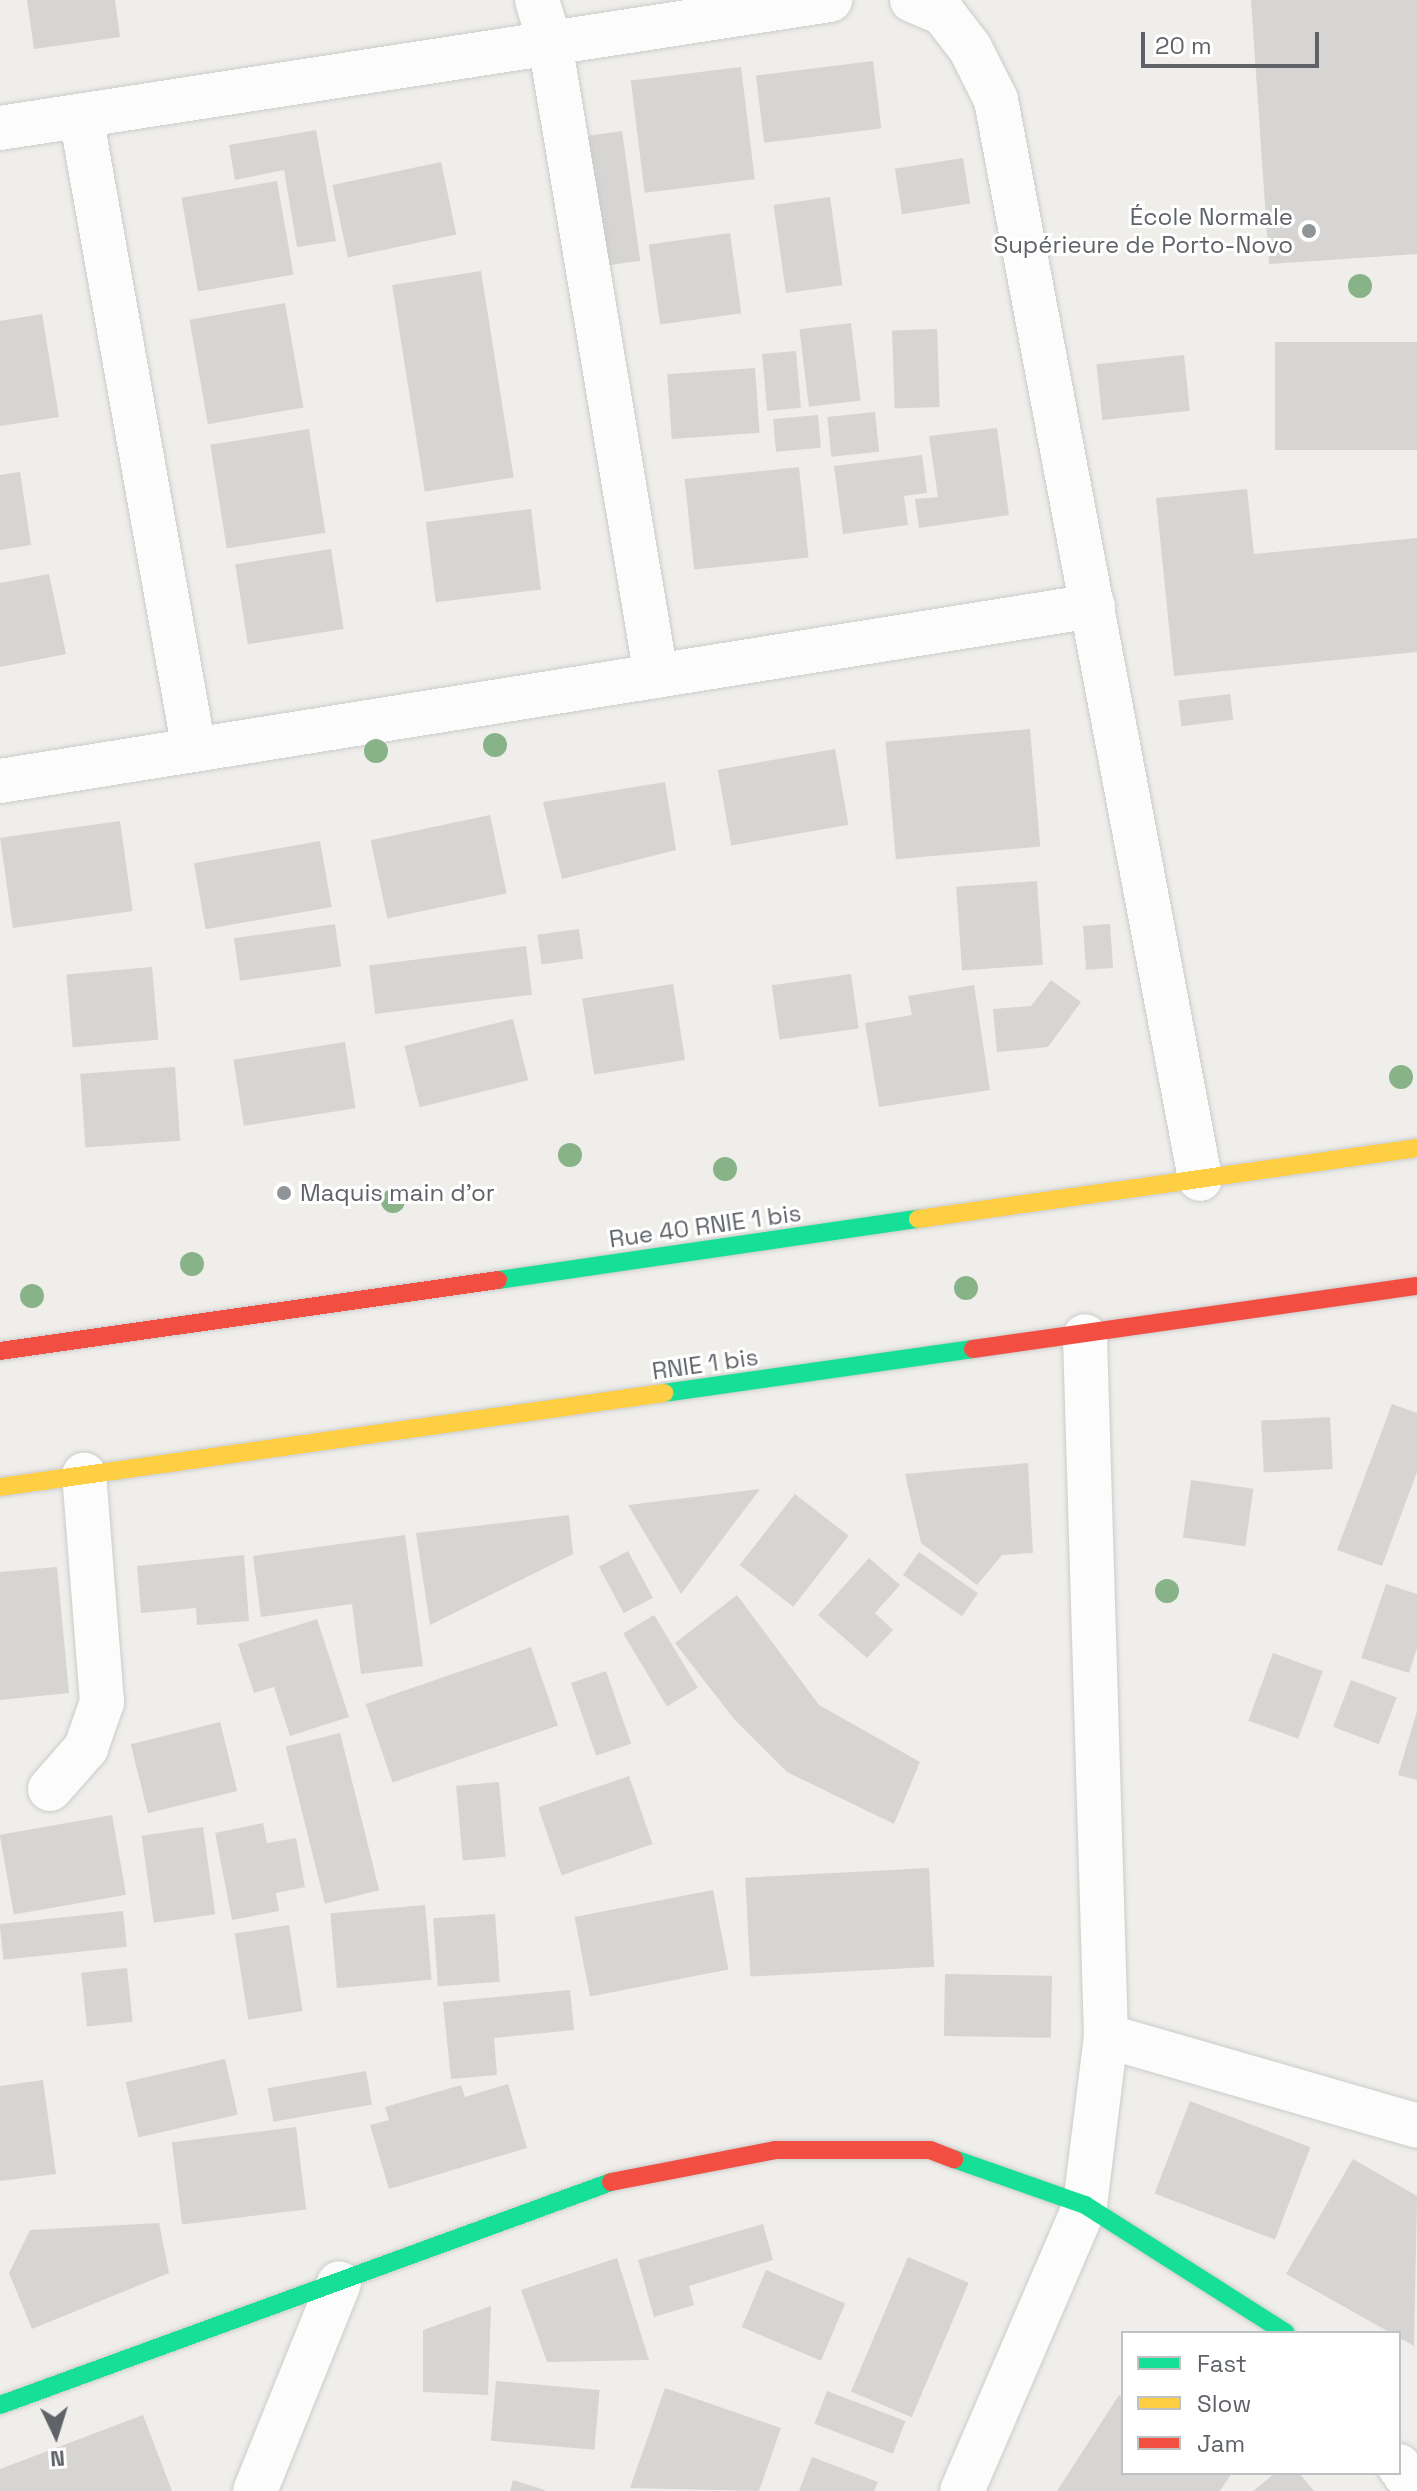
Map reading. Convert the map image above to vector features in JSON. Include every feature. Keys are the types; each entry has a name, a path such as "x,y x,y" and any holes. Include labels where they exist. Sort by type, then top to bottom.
{"main road":[{"name":"Rue 40 RNIE 1 bis","path":"0,1351 1417,1148"},
{"name":"RNIE 1 bis","path":"0,1487 1085,1336 1417,1286"},
{"path":"0,2405 628,2176 775,2150 930,2150 1085,2205 1283,2331"}],"street":[{"path":"537,0 550,43 656,676"},
{"path":"0,128 830,0"},
{"path":"912,0 943,13 970,48 996,100 1200,1179"},
{"path":"81,116 194,750"},
{"path":"0,781 1093,606"},
{"path":"962,2491 1085,2205 1106,2036 1085,1336"},
{"path":"50,1789 86,1748 102,1702 84,1475"},
{"path":"1106,2036 1417,2126"},
{"path":"255,2491 339,2283"},
{"path":"1401,2469 1417,2491"}],"building":[{"path":"27,0 115,0 120,37 34,49"},
{"path":"1251,0 1417,0 1417,254 1269,264"},
{"path":"873,61 881,128 764,143 756,75"},
{"path":"741,67 755,179 645,193 631,81"},
{"path":"316,130 336,241 297,247 284,170 235,180 229,145"},
{"path":"622,131 640,261 600,266 581,137"},
{"path":"963,158 970,203 902,214 895,169"},
{"path":"441,162 456,234 348,257 332,185"},
{"path":"277,181 293,275 198,291 181,198"},
{"path":"830,197 842,285 786,293 774,205"},
{"path":"730,233 741,313 660,325 649,244"},
{"path":"481,271 514,477 425,492 392,285"},
{"path":"285,303 303,407 208,424 189,320"},
{"path":"42,314 59,417 0,426 0,321"},
{"path":"851,323 861,400 809,407 799,329"},
{"path":"937,329 940,407 895,409 892,331"},
{"path":"1275,342 1417,342 1417,450 1275,450"},
{"path":"796,351 801,408 767,411 762,354"},
{"path":"1184,355 1190,411 1102,420 1096,364"},
{"path":"755,368 760,433 672,439 667,374"},
{"path":"875,412 879,452 831,457 827,417"},
{"path":"818,415 821,448 776,452 773,419"},
{"path":"997,428 1009,515 919,528 915,499 938,497 929,436"},
{"path":"309,429 325,533 227,548 210,445"},
{"path":"922,455 927,493 904,496 908,525 843,534 834,466"},
{"path":"799,467 809,558 694,570 685,479"},
{"path":"20,472 31,545 0,550 0,475"},
{"path":"1247,489 1254,554 1417,538 1417,652 1174,676 1156,498"},
{"path":"531,509 541,589 436,602 426,522"},
{"path":"331,549 344,629 248,644 235,564"},
{"path":"49,574 66,654 0,667 0,583"},
{"path":"1230,694 1233,720 1182,726 1178,700"},
{"path":"1030,729 1040,847 896,859 886,742"},
{"path":"835,749 848,825 731,845 718,770"},
{"path":"665,782 676,850 562,879 543,802"},
{"path":"490,815 507,893 387,919 371,840"},
{"path":"120,821 133,911 13,928 0,838"},
{"path":"320,841 332,907 206,929 194,863"},
{"path":"1037,881 1043,965 962,970 956,887"},
{"path":"335,924 341,967 240,981 234,938"},
{"path":"1110,924 1113,968 1086,970 1083,926"},
{"path":"579,929 583,959 542,965 537,935"},
{"path":"526,946 532,995 375,1014 369,965"},
{"path":"152,967 158,1040 73,1047 66,974"},
{"path":"851,974 859,1028 779,1040 772,985"},
{"path":"1051,980 1081,1002 1048,1047 997,1052 993,1009 1031,1006"},
{"path":"673,984 685,1060 594,1074 582,998"},
{"path":"974,985 990,1090 879,1107 865,1023 912,1015 908,996"},
{"path":"513,1019 528,1080 420,1107 404,1046"},
{"path":"345,1042 355,1108 244,1126 233,1060"},
{"path":"175,1067 180,1141 85,1147 80,1074"},
{"path":"1392,1404 1417,1413 1417,1472 1382,1566 1337,1550"},
{"path":"1330,1417 1333,1469 1264,1473 1261,1421"},
{"path":"1028,1463 1033,1553 1002,1555 977,1585 921,1543 905,1474"},
{"path":"1191,1480 1253,1489 1245,1546 1183,1537"},
{"path":"760,1489 681,1594 628,1505"},
{"path":"795,1494 849,1536 793,1607 740,1565"},
{"path":"569,1515 573,1554 430,1625 416,1533"},
{"path":"405,1535 423,1666 361,1674 352,1604 261,1617 253,1556"},
{"path":"628,1551 653,1598 624,1613 599,1566"},
{"path":"919,1552 978,1593 962,1616 903,1575"},
{"path":"244,1555 249,1621 197,1625 196,1608 141,1613 137,1566"},
{"path":"869,1558 900,1585 875,1613 893,1630 867,1658 818,1615"},
{"path":"57,1567 69,1693 0,1700 0,1572"},
{"path":"1386,1584 1417,1594 1417,1648 1409,1673 1361,1658"},
{"path":"737,1595 819,1705 920,1762 894,1824 787,1772 734,1719 675,1643"},
{"path":"654,1615 698,1688 667,1706 623,1634"},
{"path":"317,1619 349,1717 290,1736 274,1687 254,1693 238,1644"},
{"path":"531,1647 558,1725 393,1782 366,1704"},
{"path":"1273,1653 1323,1671 1298,1739 1248,1721"},
{"path":"606,1671 631,1744 596,1756 571,1683"},
{"path":"1351,1680 1397,1698 1379,1744 1333,1727"},
{"path":"1417,1711 1417,1780 1398,1775"},
{"path":"220,1722 237,1791 148,1813 131,1744"},
{"path":"340,1733 379,1890 325,1904 286,1747"},
{"path":"629,1776 652,1844 562,1875 538,1807"},
{"path":"499,1782 506,1857 463,1860 456,1786"},
{"path":"112,1815 126,1895 14,1915 0,1835"},
{"path":"263,1823 267,1843 296,1838 305,1887 276,1893 279,1911 232,1920 215,1833"},
{"path":"203,1827 215,1914 154,1923 142,1836"},
{"path":"929,1868 934,1967 750,1976 745,1878"},
{"path":"713,1890 728,1970 590,1996 575,1917"},
{"path":"425,1905 432,1980 337,1988 330,1913"},
{"path":"123,1911 127,1947 3,1960 0,1924"},
{"path":"495,1914 500,1982 438,1986 433,1918"},
{"path":"289,1925 303,2011 248,2020 235,1934"},
{"path":"127,1968 133,2022 87,2027 81,1973"},
{"path":"945,1974 1052,1976 1051,2038 944,2036"},
{"path":"570,1990 574,2030 494,2038 497,2075 451,2079 443,2002"},
{"path":"225,2059 238,2115 138,2137 126,2082"},
{"path":"366,2071 372,2104 273,2122 268,2088"},
{"path":"43,2080 56,2174 0,2181 0,2086"},
{"path":"508,2084 527,2148 389,2189 370,2125 389,2120 385,2107 461,2085 465,2097"},
{"path":"1190,2101 1310,2147 1275,2240 1155,2193"},
{"path":"296,2127 306,2209 182,2225 172,2142"},
{"path":"1353,2159 1417,2196 1414,2346 1401,2339 1401,2331 1387,2331 1286,2274"},
{"path":"159,2223 169,2273 32,2329 9,2273 30,2230"},
{"path":"763,2224 773,2260 689,2286 694,2305 654,2317 638,2260"},
{"path":"908,2257 969,2283 912,2417 851,2391"},
{"path":"617,2258 649,2360 547,2362 521,2290"},
{"path":"766,2270 845,2304 821,2361 742,2327"},
{"path":"491,2306 488,2395 423,2392 423,2330"},
{"path":"496,2381 600,2390 594,2450 491,2441"},
{"path":"665,2388 781,2428 759,2491 630,2488"},
{"path":"827,2391 905,2421 893,2454 814,2424"},
{"path":"1119,2395 1121,2475 1231,2475 1220,2491 1057,2491"},
{"path":"143,2415 172,2491 0,2491 0,2469"},
{"path":"812,2457 878,2482 874,2491 799,2491"},
{"path":"1273,2475 1301,2475 1314,2491 1253,2491"},
{"path":"513,2480 545,2490 545,2491 510,2491"}],"traffic: fast":[{"path":"498,1280 918,1219"},
{"path":"664,1393 973,1349"},
{"path":"954,2159 1085,2205 1283,2331"},
{"path":"0,2405 611,2182"}],"traffic: slow":[{"path":"918,1219 1417,1148"},
{"path":"0,1487 664,1393"}],"traffic: jam":[{"path":"0,1351 498,1280"},
{"path":"973,1349 1417,1286"},
{"path":"611,2182 775,2150 930,2150 954,2159"}],"place":[{"name":"École Normale Supérieure de Porto-Novo","path":"1309,231"},
{"name":"Maquis main d'or","path":"284,1193"}]}
